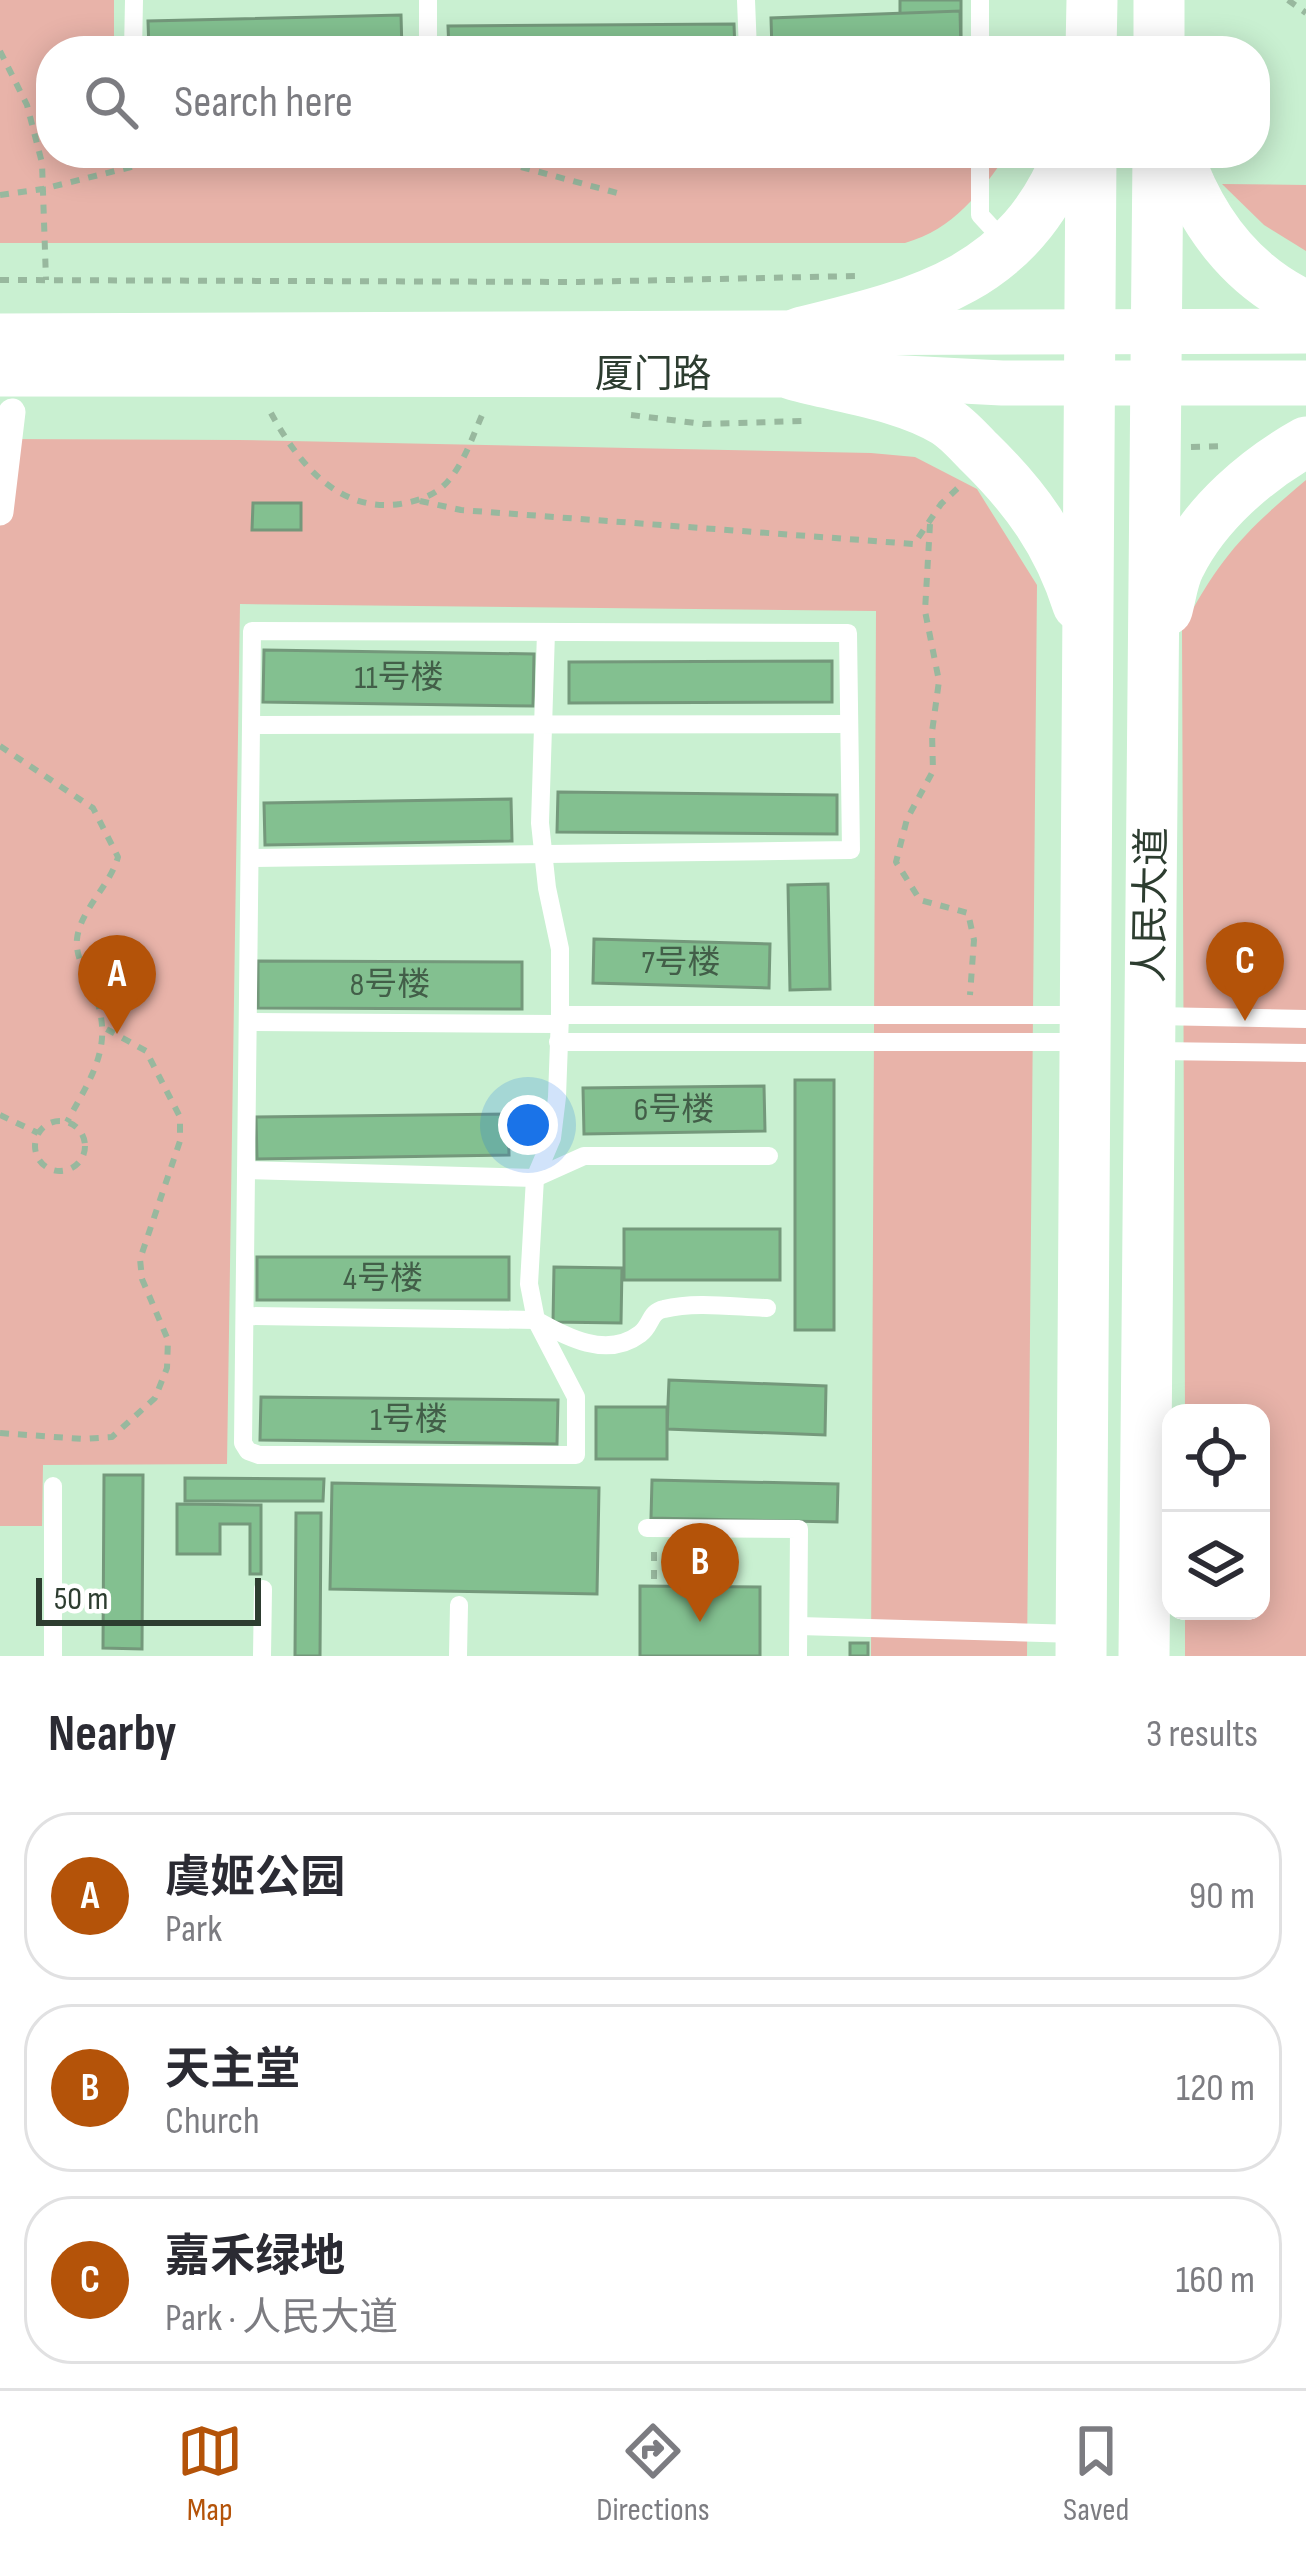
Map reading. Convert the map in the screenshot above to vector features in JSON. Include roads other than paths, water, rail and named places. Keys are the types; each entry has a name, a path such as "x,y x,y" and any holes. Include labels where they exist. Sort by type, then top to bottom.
{"main road":[{"path":"1091,36 1092,0"},
{"path":"1159,0 1159,36"},
{"path":"803,376 908,306 983,266 1054,191 1063,168"},
{"name":"人民大道","path":"1081,1645 1091,168"},
{"name":"人民大道","path":"1144,1656 1158,168"},
{"path":"1182,168 1192,196 1243,264 1270,289 1306,306"},
{"path":"803,376 946,421 1046,527 1065,565 1089,640"},
{"path":"1155,651 1179,567 1205,527 1236,492 1306,442"}],"street":[{"name":"厦门路","path":"6,393 803,376 1090,331 1306,332"},
{"name":"厦门路","path":"0,336 803,376 1306,383"},
{"path":"0,512 6,393"}],"lane":[{"path":"133,36 134,0"},
{"path":"428,0 428,36"},
{"path":"746,0 747,36"},
{"path":"980,0 980,36"},
{"path":"980,168 980,215 1007,245"},
{"path":"250,858 543,854 851,850 848,632 252,631 243,1443 259,1455 577,1455 576,1397 536,1320 529,1284 535,1178 552,1138 559,1027 560,949 543,854 540,823 546,632"},
{"path":"251,725 849,724"},
{"path":"559,1027 968,1015 1086,1028"},
{"path":"1151,1033 1306,1019"},
{"path":"248,1022 1086,1028"},
{"path":"1151,1033 1306,1053"},
{"path":"246,1170 535,1178 584,1156 769,1156"},
{"path":"245,1316 536,1320 568,1339 600,1345 637,1336 654,1312 671,1307 767,1308"},
{"path":"52,1656 53,1486"},
{"path":"647,1528 800,1529 798,1656"},
{"path":"262,1656 263,1588"},
{"path":"458,1656 459,1605"},
{"path":"799,1626 1081,1645"}],"place":[{"name":"嘉禾绿地","path":"1245,1021"},
{"name":"虞姬公园","path":"117,1034"},
{"name":"天主堂","path":"700,1622"}]}
